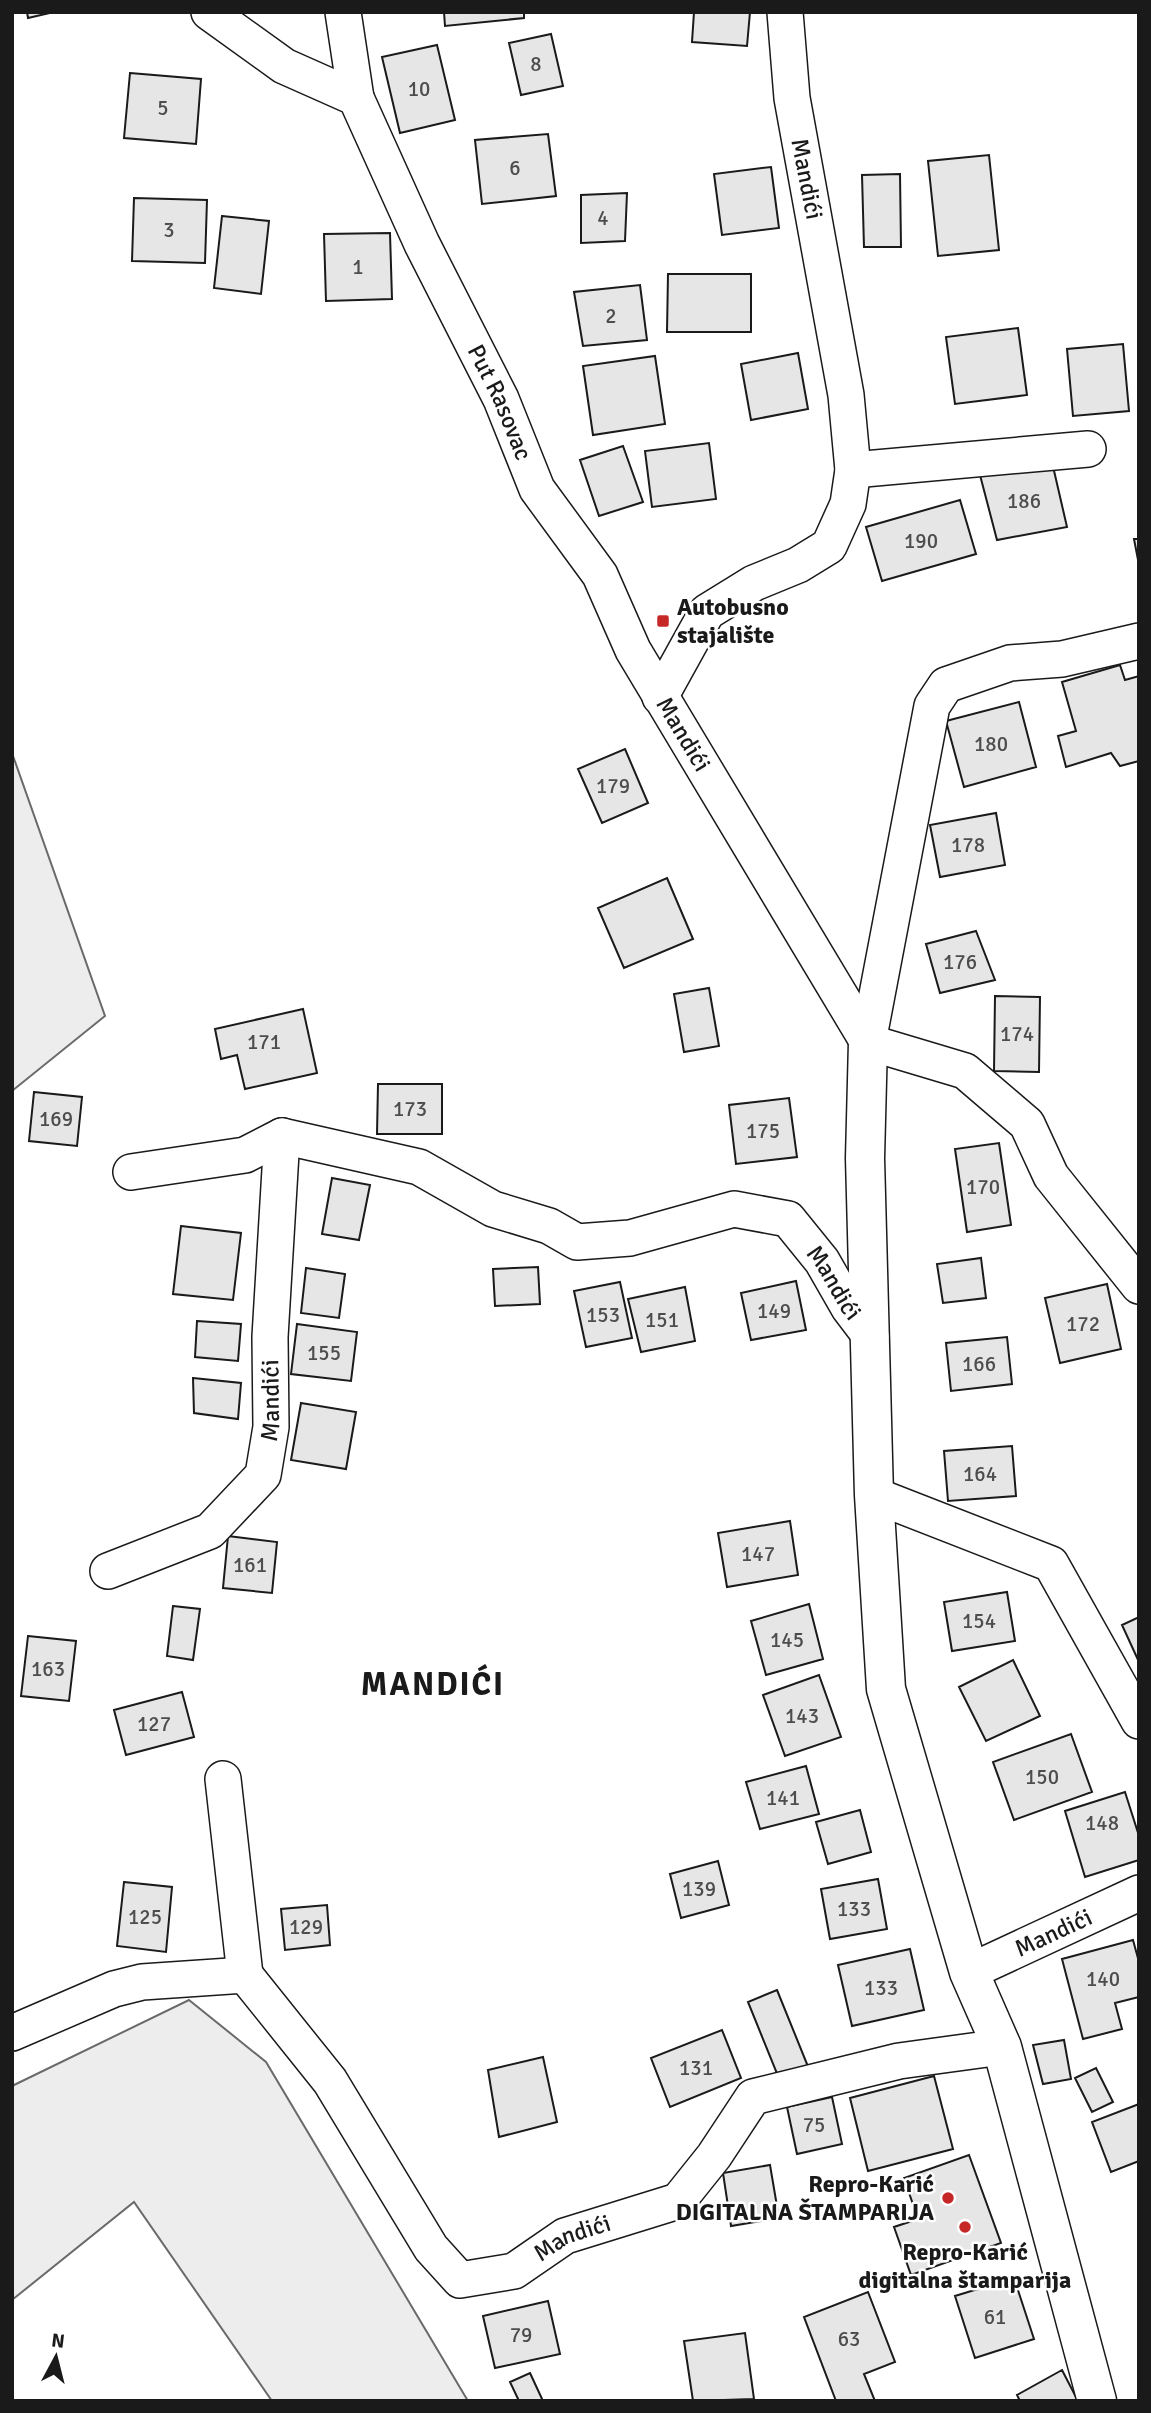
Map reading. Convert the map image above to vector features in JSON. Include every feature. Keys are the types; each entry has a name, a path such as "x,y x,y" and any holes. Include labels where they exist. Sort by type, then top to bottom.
{"street":[{"path":"209,12 284,66 356,98"},
{"name":"Put Rasovac","path":"343,12 356,98 422,244 501,399 537,489 600,575 633,650 660,697"},
{"name":"Mandići","path":"785,12 792,99 846,395 853,470 848,504 829,546 798,565 754,583 707,612 660,697 869,1042"},
{"path":"853,470 1088,449"},
{"name":"Mandići","path":"1097,2401 1002,2047 969,1972 886,1689 874,1495 865,1158 869,1042 932,706 946,685 1010,663 1062,659 1139,641"},
{"path":"869,1042 965,1070 1027,1124 1051,1176 1139,1286"},
{"path":"131,1172 244,1155 282,1136"},
{"name":"Mandići","path":"108,1571 210,1531 263,1475 271,1427 270,1337 282,1136 419,1167 493,1209 549,1226 577,1242 630,1238 734,1209 788,1219 822,1261 849,1308 871,1337"},
{"path":"874,1495 1051,1564 1139,1721"},
{"path":"12,2033 114,1989 142,1982 245,1975 223,1779"},
{"name":"Mandići","path":"969,1972 1139,1893"},
{"name":"Mandići","path":"245,1975 330,2081 431,2248 460,2280 514,2271 565,2236 678,2202 714,2156 753,2097 899,2061 1002,2047"}],"shaded area":[{"path":"12,753 105,1016 12,1091"},
{"path":"189,2000 266,2062 468,2401 272,2401 134,2202 12,2300 12,2086"}],"building":[{"path":"27,12 54,12 28,18"},
{"path":"444,12 524,12 524,18 445,26"},
{"path":"694,12 750,12 747,46 692,42"},
{"path":"551,34 563,86 521,95 509,43"},
{"path":"437,45 455,120 400,133 382,57"},
{"path":"130,73 201,79 196,144 124,138"},
{"path":"548,134 556,196 482,204 475,140"},
{"path":"989,155 999,250 938,256 928,161"},
{"path":"771,167 779,228 722,235 714,174"},
{"path":"900,174 901,247 864,247 862,175"},
{"path":"627,193 625,241 581,243 581,195"},
{"path":"134,198 207,200 205,263 132,261"},
{"path":"222,216 269,221 261,294 214,288"},
{"path":"390,233 392,299 326,301 324,234"},
{"path":"668,274 751,274 751,332 667,332"},
{"path":"640,285 647,340 583,346 574,292"},
{"path":"1018,328 1027,395 955,404 946,337"},
{"path":"1123,344 1129,411 1073,416 1067,349"},
{"path":"798,353 808,409 751,420 741,364"},
{"path":"655,356 665,424 593,435 583,366"},
{"path":"709,443 716,499 652,507 645,451"},
{"path":"623,446 643,502 599,516 580,460"},
{"path":"1052,462 1067,527 997,540 980,475"},
{"path":"960,500 976,554 882,581 866,527"},
{"path":"1134,539 1139,539 1139,565"},
{"path":"1120,665 1125,680 1139,676 1139,761 1120,766 1111,753 1066,767 1058,736 1076,731 1062,682"},
{"path":"1019,702 1036,767 964,787 946,721"},
{"path":"625,749 648,803 602,823 578,769"},
{"path":"996,813 1005,865 940,877 930,825"},
{"path":"667,878 693,939 624,968 598,908"},
{"path":"976,931 995,980 940,993 926,944"},
{"path":"709,988 719,1046 684,1052 674,994"},
{"path":"995,996 1040,997 1039,1072 994,1071"},
{"path":"303,1009 317,1073 245,1089 237,1055 221,1059 215,1029"},
{"path":"378,1084 442,1084 442,1134 377,1134"},
{"path":"34,1092 82,1097 77,1146 29,1141"},
{"path":"789,1098 797,1157 736,1164 729,1105"},
{"path":"999,1143 1011,1225 967,1232 955,1149"},
{"path":"332,1178 370,1185 359,1240 322,1234"},
{"path":"181,1226 241,1233 233,1300 173,1294"},
{"path":"981,1258 986,1298 943,1303 937,1264"},
{"path":"538,1267 540,1304 495,1306 493,1269"},
{"path":"306,1268 345,1274 339,1318 301,1313"},
{"path":"796,1281 806,1330 751,1340 741,1293"},
{"path":"620,1282 632,1338 586,1347 574,1291"},
{"path":"1107,1284 1121,1349 1060,1363 1045,1298"},
{"path":"685,1287 695,1341 641,1352 628,1299"},
{"path":"197,1321 241,1324 238,1361 195,1357"},
{"path":"297,1324 357,1332 351,1381 291,1374"},
{"path":"1007,1337 1012,1384 951,1391 946,1343"},
{"path":"193,1378 241,1383 238,1419 194,1413"},
{"path":"301,1403 356,1412 346,1469 291,1460"},
{"path":"1012,1446 1016,1496 948,1501 944,1451"},
{"path":"790,1521 798,1575 727,1587 718,1533"},
{"path":"228,1536 277,1542 272,1593 223,1588"},
{"path":"1007,1592 1015,1641 952,1651 944,1602"},
{"path":"809,1604 823,1659 766,1675 751,1621"},
{"path":"173,1606 200,1609 193,1660 167,1656"},
{"path":"1139,1617 1139,1662 1122,1625"},
{"path":"28,1636 76,1641 69,1701 21,1696"},
{"path":"1013,1660 1040,1716 986,1741 959,1687"},
{"path":"819,1675 841,1737 785,1756 763,1695"},
{"path":"182,1692 194,1737 126,1755 114,1710"},
{"path":"1071,1734 1092,1792 1014,1820 993,1762"},
{"path":"806,1766 819,1814 760,1829 746,1782"},
{"path":"1125,1792 1139,1836 1139,1860 1085,1877 1065,1811"},
{"path":"860,1810 871,1852 828,1864 816,1822"},
{"path":"718,1861 729,1905 681,1918 670,1874"},
{"path":"878,1879 887,1929 830,1939 821,1889"},
{"path":"124,1882 172,1887 166,1952 117,1946"},
{"path":"327,1905 330,1945 285,1950 281,1909"},
{"path":"1133,1940 1139,1962 1139,1997 1115,2003 1122,2029 1083,2039 1062,1959"},
{"path":"910,1949 924,2010 852,2026 838,1965"},
{"path":"777,1990 809,2069 780,2081 748,2002"},
{"path":"722,2030 741,2078 670,2107 651,2058"},
{"path":"1064,2040 1071,2079 1043,2084 1033,2045"},
{"path":"543,2057 557,2122 499,2137 488,2070"},
{"path":"1096,2068 1113,2102 1092,2112 1075,2078"},
{"path":"934,2076 953,2149 868,2171 850,2098"},
{"path":"832,2097 842,2144 797,2154 787,2107"},
{"path":"1139,2104 1139,2161 1111,2172 1092,2122"},
{"name":"Repro-Karić DIGITALNA ŠTAMPARIJA","path":"969,2155 1001,2243 911,2275 894,2227 918,2219 904,2178"},
{"path":"770,2165 779,2218 731,2226 723,2173"},
{"path":"1014,2278 1034,2339 975,2358 955,2296"},
{"path":"868,2292 895,2362 864,2374 875,2401 836,2401 804,2317"},
{"path":"548,2301 560,2354 495,2368 483,2316"},
{"path":"745,2333 754,2399 693,2401 684,2341"},
{"path":"1062,2370 1078,2401 1020,2401 1017,2395"},
{"path":"530,2373 543,2401 519,2401 510,2382"}],"place":[{"name":"Autobusno stajalište","path":"663,621"},
{"name":"Repro-Karić DIGITALNA ŠTAMPARIJA","path":"948,2198"},
{"name":"Repro-Karić digitalna štamparija","path":"965,2227"}],"district":[{"name":"MANDIĆI","path":"433,1684"}]}
